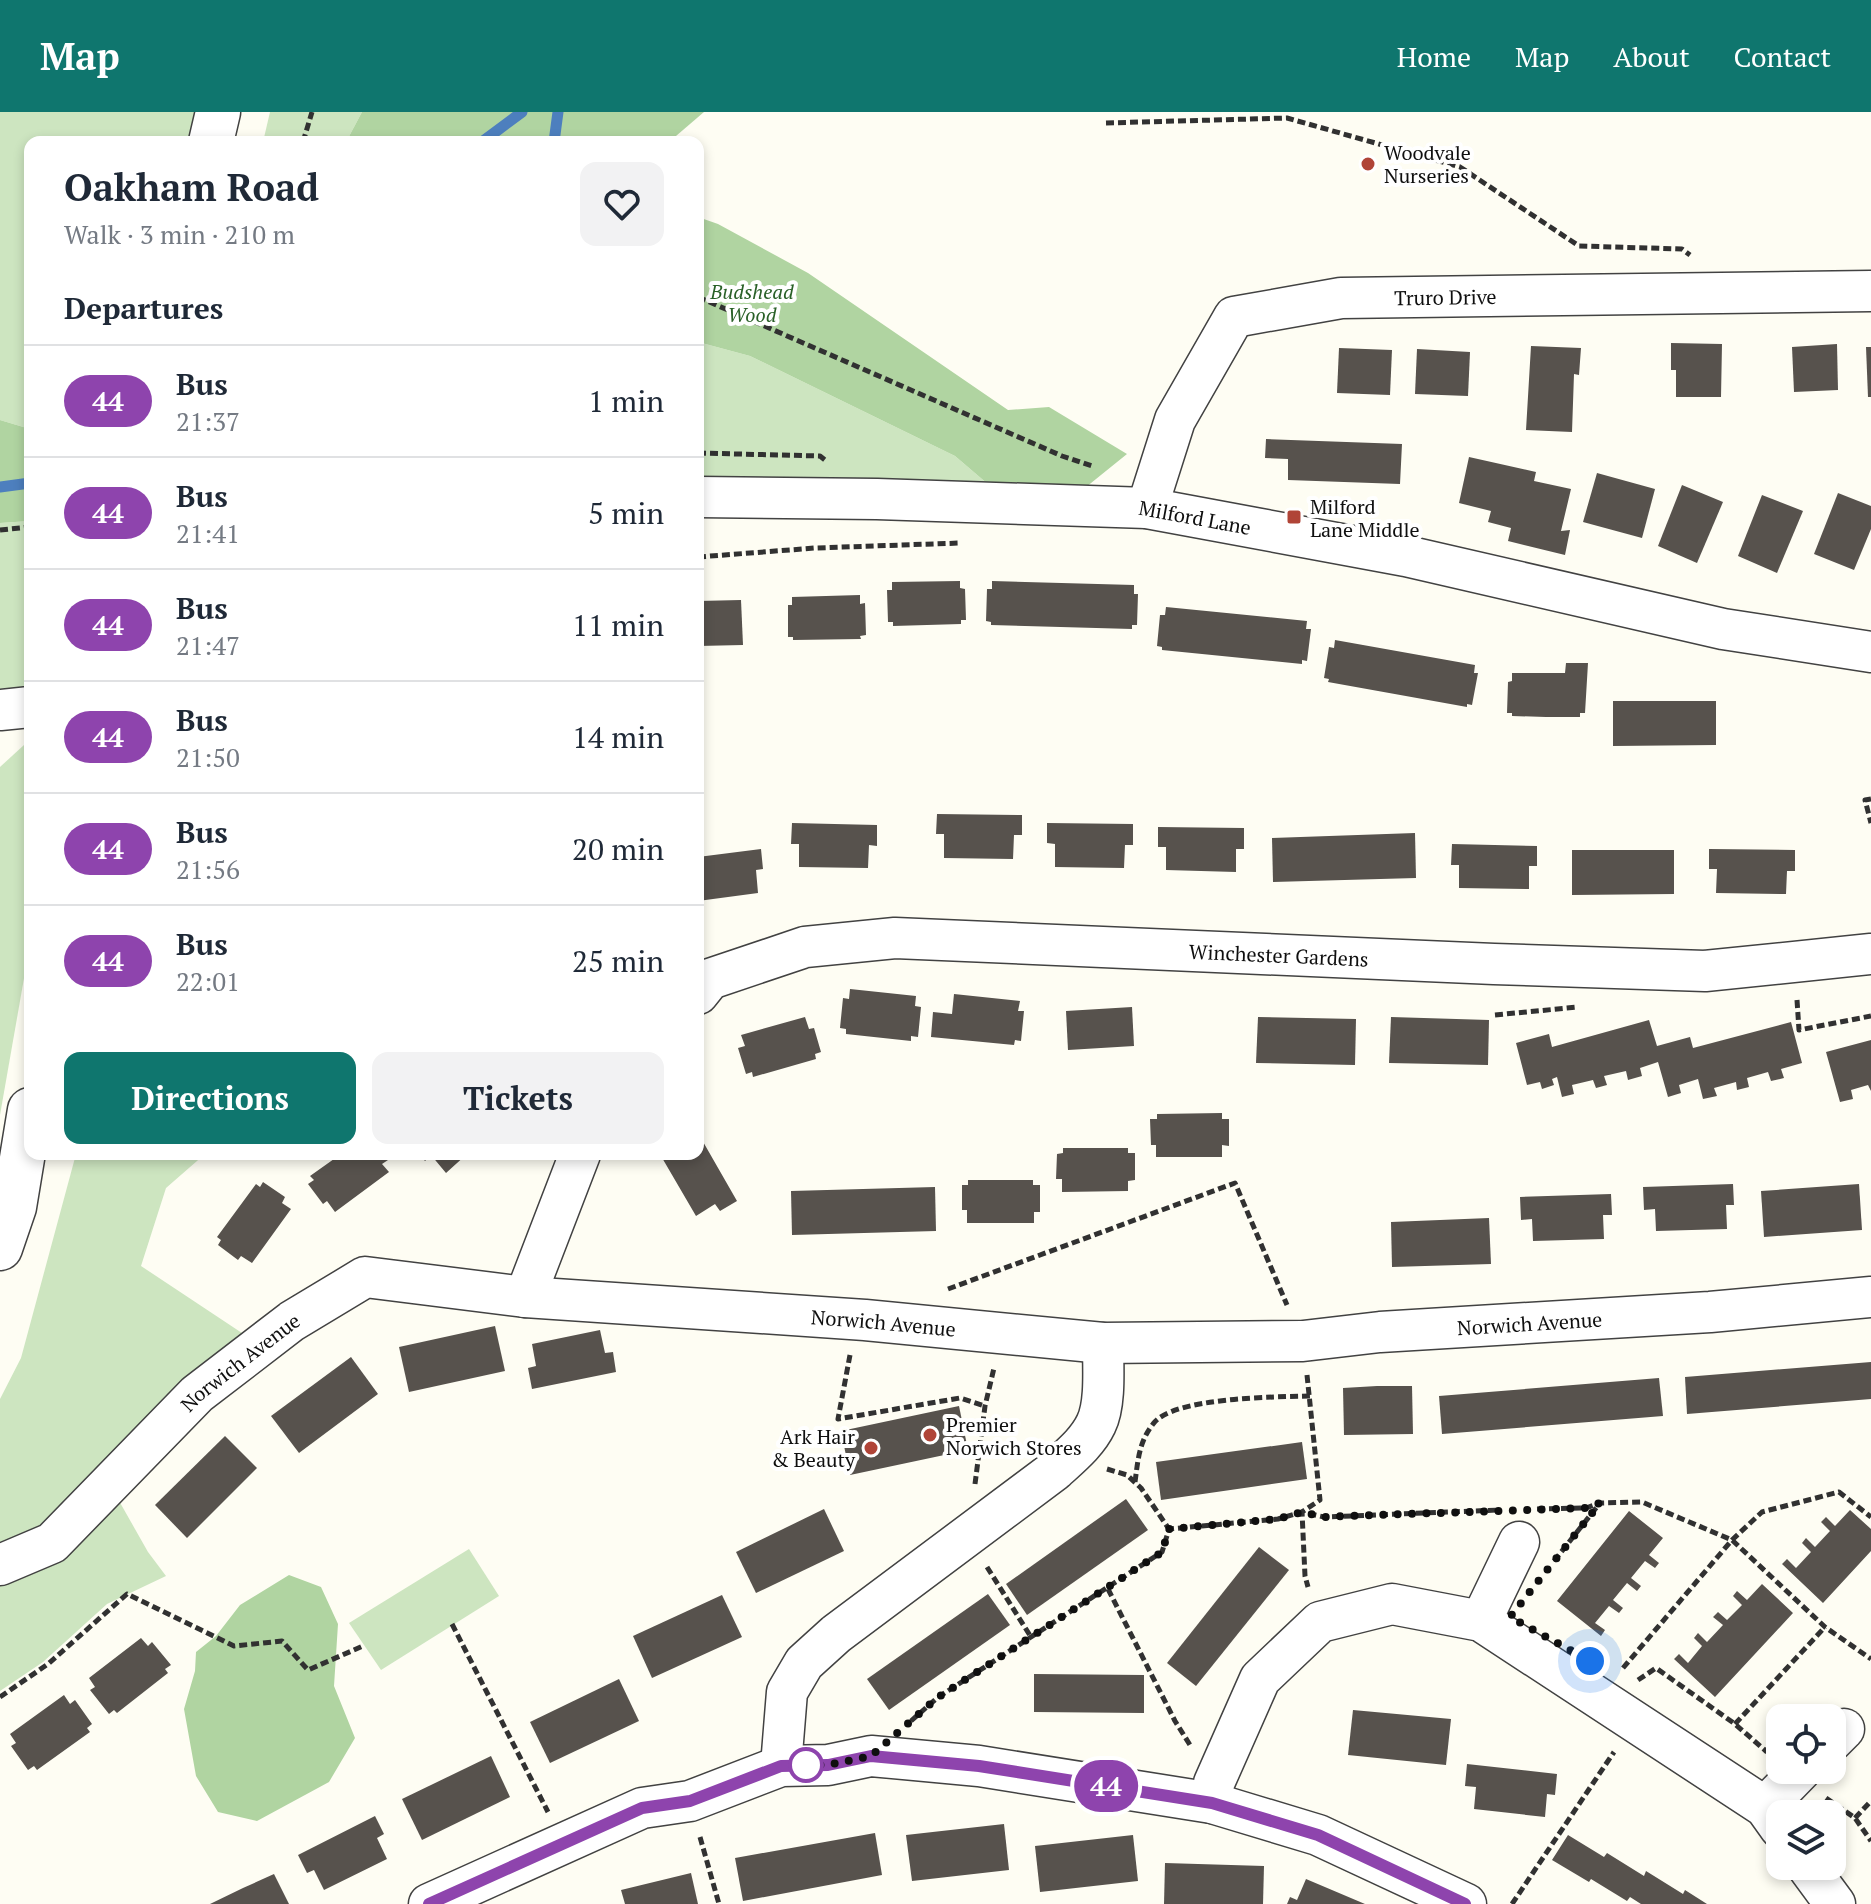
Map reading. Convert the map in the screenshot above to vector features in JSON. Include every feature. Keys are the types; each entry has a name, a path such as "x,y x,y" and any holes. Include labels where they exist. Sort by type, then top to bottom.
{"street":[{"path":"212,136 218,112"},
{"name":"Truro Drive","path":"1150,498 1175,420 1234,317 1341,298 1871,291"},
{"name":"Milford Lane","path":"704,497 1150,498 1723,629 1871,652"},
{"path":"0,710 24,708"},
{"name":"Winchester Gardens","path":"704,986 710,979 805,947 895,938 1705,971 1871,954"},
{"path":"0,1248 14,1207 24,1146"},
{"path":"525,1297 578,1160"},
{"name":"Norwich Avenue","path":"0,1565 52,1543 197,1394 292,1321 365,1277 525,1297 856,1319 1103,1343 1303,1341 1380,1332 1710,1312 1871,1297"},
{"path":"781,1766 787,1692 804,1663 836,1634 1054,1471 1081,1445 1097,1423 1103,1385 1103,1343"},
{"path":"1481,1621 1517,1520"},
{"path":"1212,1803 1214,1783 1260,1679 1320,1622 1392,1604 1481,1621 1766,1814"},
{"path":"429,1904 642,1808 690,1801 781,1766 828,1765 871,1756 979,1766 1212,1803 1318,1835 1466,1904"},
{"path":"1817,1880 1835,1904"}],"path":[{"path":"305,136 311,112"},
{"path":"1106,123 1287,118 1460,167 1579,246 1682,249 1692,256"},
{"path":"704,300 1062,456 1150,498"},
{"path":"0,530 24,528"},
{"path":"0,537 8,529"},
{"path":"704,557 815,548 964,543"},
{"path":"1871,799 1865,800 1871,823"},
{"path":"1796,993 1799,1030 1871,1016"},
{"path":"939,1292 1235,1183 1303,1341"},
{"path":"856,1319 838,1419 960,1398 985,1406 966,1536 1031,1637"},
{"path":"1310,1396 1320,1500 1302,1512 1278,1519 1169,1529 1135,1482 1139,1446 1155,1420 1194,1404 1310,1396"},
{"path":"1617,1675 1732,1540 1762,1512 1839,1492 1871,1517"},
{"path":"1302,1512 1324,1517 1517,1520 1600,1503 1642,1502 1732,1540 1825,1627 1871,1659"},
{"path":"1546,1571 1600,1503"},
{"path":"1302,1512 1305,1576"},
{"path":"871,1756 937,1698 1162,1552 1169,1529"},
{"path":"1108,1589 1175,1721"},
{"path":"0,1697 48,1664 127,1594 234,1646 282,1641 308,1670 363,1646"},
{"path":"452,1624 542,1801"},
{"path":"1735,1724 1825,1627"},
{"path":"1865,1653 1871,1647"},
{"path":"1633,1684 1656,1668 1766,1749"},
{"path":"1512,1904 1613,1753"},
{"path":"1811,1784 1855,1818 1871,1841"},
{"path":"690,1801 719,1904"},
{"path":"1855,1818 1871,1801"}],"green space":[{"path":"0,112 200,112 194,136 24,136 24,427 0,420"},
{"path":"270,112 362,112 349,136 264,136"},
{"path":"362,112 704,112 676,136 349,136"},
{"name":"Budshead Wood","path":"704,219 808,273 1008,410 1049,407 1127,454 1070,500 1003,497 955,456 750,356 704,344"},
{"path":"704,344 750,356 955,456 1003,497 704,488"},
{"path":"0,420 24,427 24,521 0,523"},
{"path":"24,521 24,689 0,690 0,523"},
{"path":"24,745 24,978 0,1115 0,767"},
{"path":"74,1160 198,1160 166,1188 141,1266 248,1337 45,1535 0,1554 0,1399 21,1358"},
{"path":"114,1492 148,1552 166,1576 107,1604 43,1662 0,1691 0,1574"},
{"path":"469,1549 499,1596 381,1670 349,1623"},
{"path":"289,1575 321,1587 338,1624 334,1686 355,1738 329,1782 257,1821 218,1812 196,1776 184,1709 195,1671 196,1652 216,1636 240,1605"}],"building":[{"path":"1671,343 1722,344 1721,397 1676,397 1676,370 1671,370"},
{"path":"1837,344 1838,390 1794,392 1792,347"},
{"path":"1531,346 1581,348 1579,375 1574,374 1572,432 1526,430"},
{"path":"1866,347 1871,347 1871,397 1868,397"},
{"path":"1339,348 1392,350 1390,395 1337,393"},
{"path":"1417,349 1470,352 1468,396 1415,394"},
{"path":"1266,439 1402,444 1400,484 1288,480 1288,459 1265,458"},
{"path":"1469,457 1536,472 1534,481 1571,489 1561,531 1570,530 1565,555 1508,541 1511,528 1488,522 1491,511 1459,503"},
{"path":"1597,473 1655,489 1642,538 1583,522"},
{"path":"1682,485 1723,502 1697,563 1658,546"},
{"path":"1838,493 1871,506 1871,529 1854,570 1814,554"},
{"path":"1762,495 1803,511 1777,573 1738,556"},
{"path":"960,581 960,588 965,589 966,620 961,620 961,624 893,626 893,622 888,622 887,590 892,590 892,582"},
{"path":"992,581 1134,585 1134,594 1138,594 1137,625 1132,625 1132,629 991,625 986,621 987,589 992,589"},
{"path":"860,595 860,604 865,603 866,635 860,636 861,639 793,640 793,637 788,637 788,605 792,605 792,597"},
{"path":"741,600 743,645 704,646 704,601"},
{"path":"1166,607 1307,621 1306,629 1311,629 1307,661 1302,660 1302,664 1162,650 1157,646 1160,615 1165,615"},
{"path":"1335,640 1475,665 1474,673 1478,673 1472,705 1467,704 1467,707 1328,682 1329,679 1324,678 1329,647 1334,648"},
{"path":"1566,663 1588,663 1585,713 1580,713 1580,717 1546,717 1512,716 1512,713 1507,713 1508,682 1512,681 1512,673 1565,673"},
{"path":"1613,701 1716,701 1716,745 1613,746"},
{"path":"937,814 1022,815 1022,835 1014,835 1013,859 944,858 944,834 936,834"},
{"path":"792,823 877,825 877,846 869,845 868,868 799,867 799,844 791,844"},
{"path":"1047,823 1133,824 1133,845 1125,845 1124,868 1055,867 1055,844 1047,843"},
{"path":"1158,827 1244,828 1244,849 1236,849 1236,872 1166,870 1166,847 1158,847"},
{"path":"1415,833 1416,878 1273,882 1272,838"},
{"path":"1452,844 1537,846 1537,866 1529,866 1529,889 1459,888 1459,865 1451,865"},
{"path":"761,849 763,869 756,870 758,893 704,900 704,856"},
{"path":"1709,849 1795,850 1795,871 1787,871 1786,894 1716,893 1717,869 1709,869"},
{"path":"1572,850 1674,850 1674,894 1572,895"},
{"path":"850,989 916,996 915,1006 921,1007 918,1037 911,1036 911,1041 846,1034 846,1029 840,1028 843,998 849,999"},
{"path":"954,994 1020,1001 1018,1011 1024,1011 1021,1041 1015,1040 1014,1045 931,1037 933,1012 952,1014"},
{"path":"1132,1007 1134,1046 1068,1050 1066,1011"},
{"path":"805,1017 809,1029 814,1028 821,1052 815,1054 816,1059 753,1077 752,1072 746,1074 738,1048 745,1046 741,1035"},
{"path":"1258,1017 1356,1019 1355,1065 1256,1063"},
{"path":"1391,1017 1489,1020 1488,1065 1389,1063"},
{"path":"1649,1020 1657,1046 1690,1037 1693,1048 1791,1022 1802,1063 1781,1069 1784,1078 1771,1081 1768,1072 1747,1078 1749,1087 1737,1090 1736,1082 1714,1088 1717,1096 1703,1099 1698,1079 1679,1085 1681,1093 1668,1097 1658,1062 1640,1068 1642,1076 1628,1080 1626,1071 1604,1076 1607,1085 1596,1088 1593,1080 1572,1085 1574,1094 1562,1097 1557,1077 1552,1079 1554,1085 1542,1089 1540,1082 1527,1085 1516,1043 1549,1034 1552,1047"},
{"path":"1871,1040 1871,1091 1868,1085 1851,1090 1853,1099 1840,1102 1826,1052"},
{"path":"1222,1113 1222,1119 1229,1119 1229,1146 1222,1145 1222,1157 1156,1157 1156,1145 1151,1145 1150,1119 1157,1119 1157,1114"},
{"path":"704,1143 737,1201 720,1211 715,1204 696,1216 663,1160 704,1160"},
{"path":"1063,1148 1128,1148 1128,1153 1135,1153 1135,1180 1128,1181 1128,1191 1062,1192 1062,1179 1056,1179 1057,1154 1063,1153"},
{"path":"333,1160 388,1160 382,1164 389,1172 335,1212 327,1201 323,1204 308,1184 314,1180 310,1176"},
{"path":"435,1160 460,1160 446,1173"},
{"path":"968,1180 1033,1180 1033,1185 1040,1185 1040,1212 1034,1212 1034,1223 967,1223 967,1210 962,1210 962,1185 968,1185"},
{"path":"263,1182 285,1197 282,1203 291,1209 252,1263 241,1256 238,1260 218,1245 221,1240 217,1237 256,1184 260,1187"},
{"path":"1733,1184 1734,1205 1726,1205 1727,1229 1656,1231 1655,1209 1644,1210 1643,1187"},
{"path":"1859,1184 1862,1230 1764,1237 1761,1191"},
{"path":"935,1187 936,1231 792,1235 791,1191"},
{"path":"1611,1194 1612,1215 1603,1215 1604,1239 1533,1241 1532,1219 1521,1220 1520,1197"},
{"path":"1489,1218 1491,1264 1392,1267 1391,1222"},
{"path":"495,1326 505,1371 409,1392 399,1347"},
{"path":"600,1330 605,1353 613,1352 616,1372 532,1389 528,1368 536,1366 532,1344"},
{"path":"351,1357 378,1394 299,1453 271,1416"},
{"path":"1871,1362 1871,1399 1687,1414 1685,1377"},
{"path":"1659,1378 1663,1416 1442,1434 1439,1396"},
{"path":"1412,1386 1413,1434 1344,1435 1343,1388"},
{"path":"959,1406 968,1450 850,1475 841,1431"},
{"path":"225,1436 257,1468 187,1538 155,1505"},
{"path":"1302,1442 1307,1479 1161,1500 1156,1462"},
{"path":"1126,1499 1148,1530 1027,1615 1006,1584"},
{"path":"824,1509 844,1551 756,1593 736,1552"},
{"path":"1850,1510 1871,1529 1871,1551 1823,1603 1782,1564 1787,1559 1796,1568 1811,1552 1802,1543 1806,1538 1815,1547 1830,1531 1821,1522 1826,1517 1835,1526"},
{"path":"1629,1511 1663,1538 1649,1555 1659,1563 1655,1568 1645,1561 1631,1578 1641,1586 1637,1591 1627,1583 1613,1600 1623,1608 1619,1613 1609,1606 1595,1623 1605,1630 1601,1636 1557,1601"},
{"path":"1259,1547 1289,1570 1196,1686 1167,1663"},
{"path":"1762,1584 1793,1613 1715,1697 1674,1659 1679,1654 1688,1663 1702,1646 1694,1638 1698,1633 1707,1642 1723,1625 1713,1617 1718,1612 1727,1620 1742,1605 1733,1596 1737,1591 1747,1600"},
{"path":"988,1594 1010,1625 889,1710 867,1679"},
{"path":"722,1595 742,1637 652,1678 633,1636"},
{"path":"141,1638 148,1646 152,1642 171,1665 165,1669 168,1673 117,1713 114,1710 109,1714 90,1690 95,1687 89,1678"},
{"path":"1034,1674 1144,1675 1144,1713 1034,1712"},
{"path":"619,1679 639,1721 550,1763 530,1722"},
{"path":"64,1695 70,1704 75,1700 92,1724 87,1728 90,1732 37,1770 34,1766 28,1770 11,1746 16,1743 10,1734"},
{"path":"1353,1710 1451,1719 1446,1765 1348,1755"},
{"path":"491,1756 510,1797 422,1840 402,1799"},
{"path":"1467,1764 1557,1774 1555,1795 1547,1794 1545,1817 1474,1809 1476,1787 1465,1786"},
{"path":"375,1816 384,1834 377,1838 387,1859 324,1890 314,1870 307,1873 298,1855"},
{"path":"1004,1824 1009,1870 912,1881 906,1835"},
{"path":"875,1833 882,1875 743,1901 735,1858"},
{"path":"1133,1835 1138,1881 1040,1892 1035,1846"},
{"path":"1568,1835 1604,1857 1607,1853 1644,1876 1646,1871 1683,1894 1685,1890 1707,1904 1641,1904 1630,1897 1627,1901 1552,1860"},
{"path":"1165,1863 1264,1866 1263,1904 1164,1904"},
{"path":"691,1873 698,1904 625,1904 621,1890"},
{"path":"274,1874 289,1904 210,1904 243,1888"},
{"path":"1306,1879 1365,1904 1287,1904 1290,1897 1297,1900"}],"waterway":[{"path":"490,136 522,112"},
{"path":"555,136 558,112"},
{"path":"0,487 24,484"}],"bus line":[{"name":"44","path":"429,1904 642,1808 690,1801 781,1766 828,1765 871,1756 979,1766 1212,1803 1318,1835 1465,1904"}],"place":[{"name":"Woodvale Nurseries","path":"1368,164"},
{"name":"Milford Lane Middle","path":"1294,517"},
{"name":"Premier Norwich Stores","path":"930,1435"},
{"name":"Ark Hair & Beauty","path":"871,1448"}],"route":[{"path":"806,1765 828,1765 871,1756 937,1698 1162,1552 1169,1529 1278,1519 1302,1512 1324,1517 1586,1508 1600,1503 1510,1617 1590,1661"}]}
